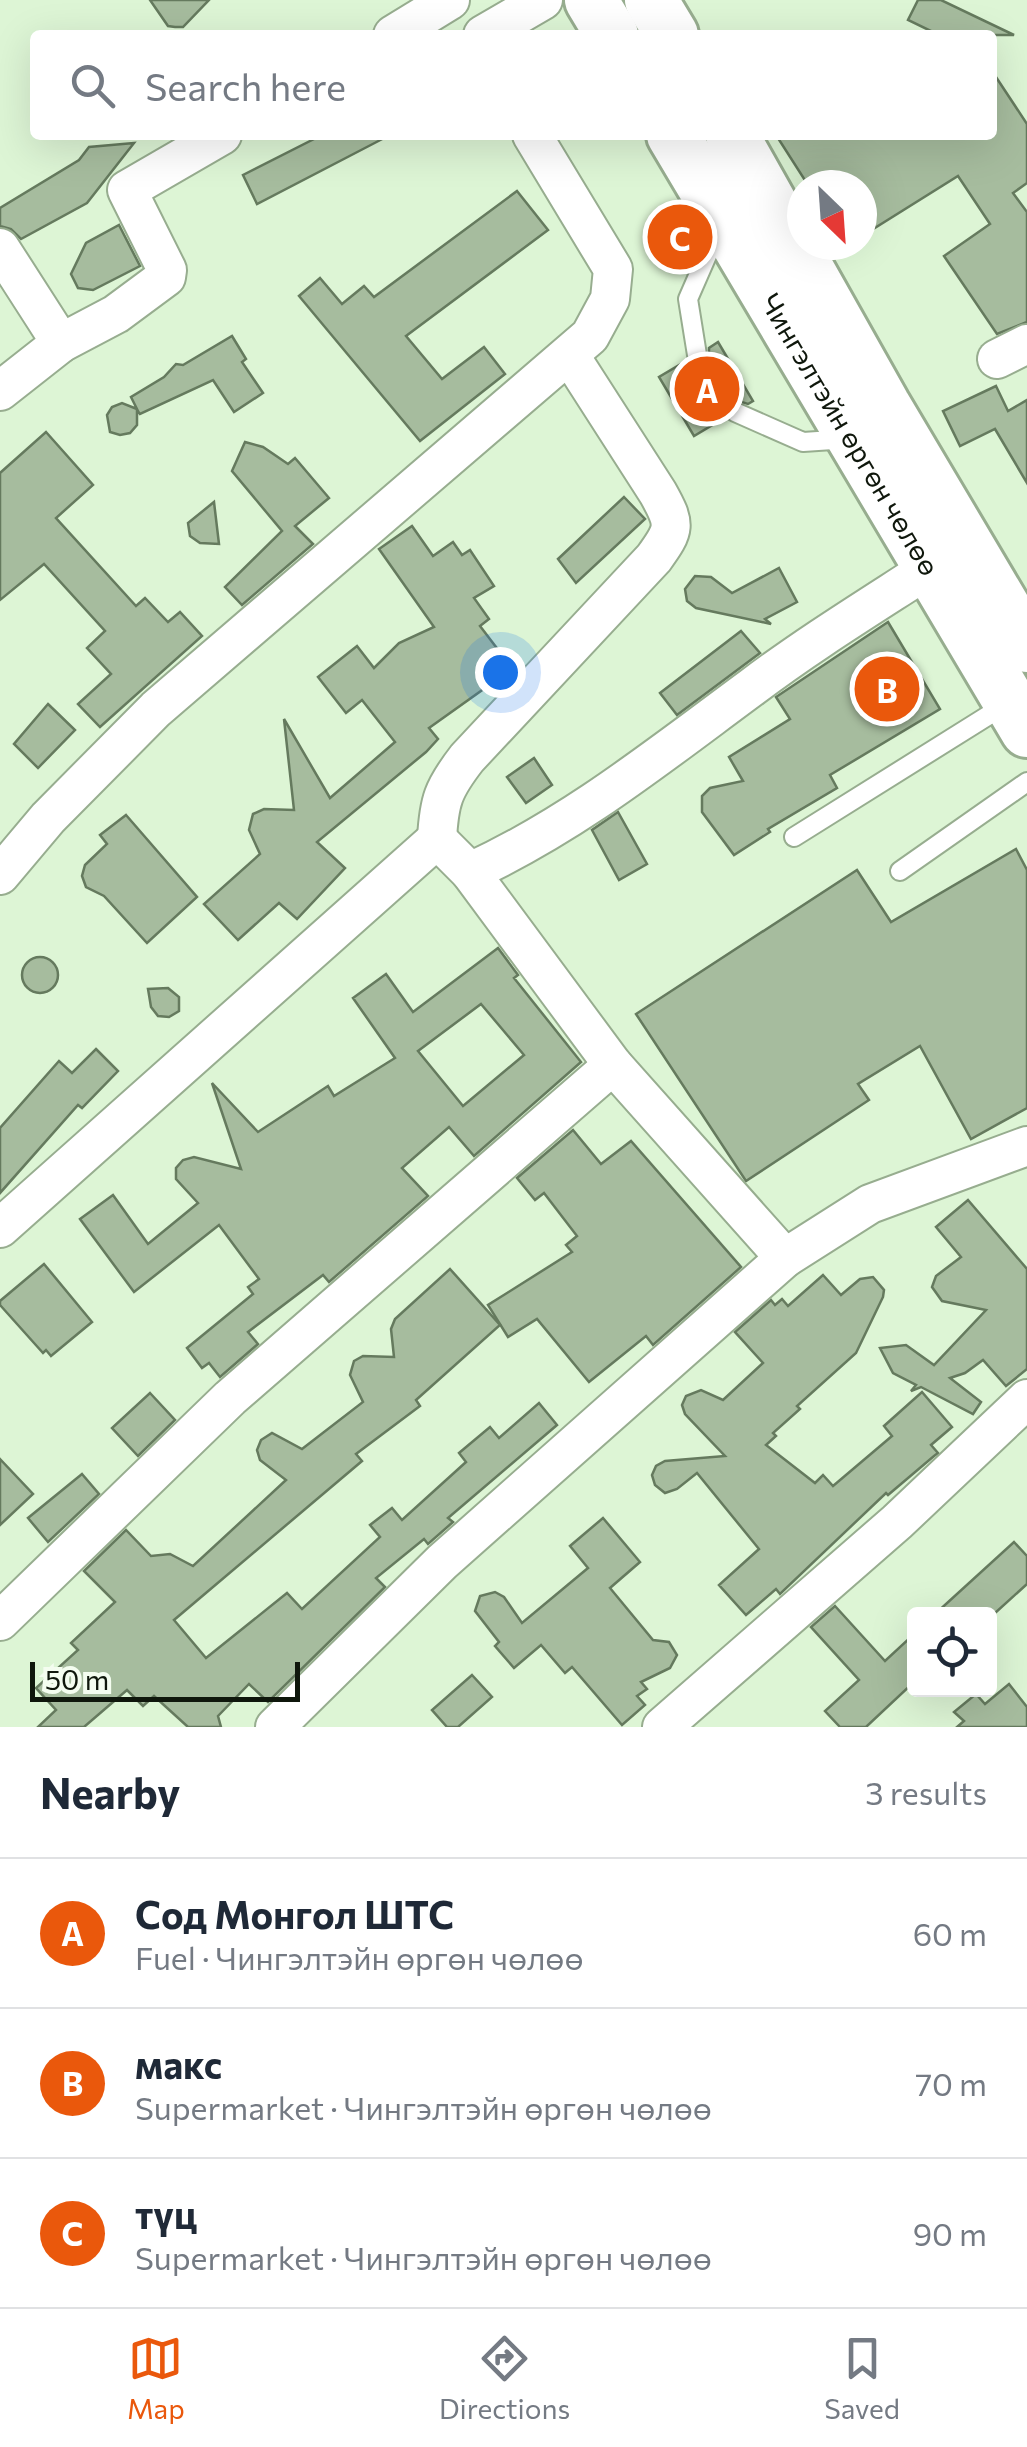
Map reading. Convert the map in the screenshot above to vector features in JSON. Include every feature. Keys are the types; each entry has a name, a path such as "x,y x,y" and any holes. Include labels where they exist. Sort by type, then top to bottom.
{"main road":[{"path":"591,0 609,30"},
{"path":"651,0 669,30"},
{"name":"Чингэлтэйн өргөн чөлөө","path":"676,140 1018,717"},
{"name":"Чингэлтэйн өргөн чөлөө","path":"735,140 884,405 1027,646"}],"street":[{"path":"491,30 543,0"},
{"path":"402,30 451,1 468,30"},
{"path":"0,391 61,343 116,314 166,276 167,270 127,190 213,140"},
{"path":"0,875 48,818 156,709 590,336 610,300 613,269 535,140"},
{"path":"0,248 61,343"},
{"path":"0,1228 436,840 445,786 654,558 671,534 671,517 658,493 570,356"},
{"path":"470,872 556,828 811,644 931,567"},
{"path":"436,840 470,872 613,1065 785,1258"},
{"path":"0,1622 230,1398 613,1065"},
{"path":"275,1727 442,1562 785,1258 870,1204 1027,1146"},
{"path":"662,1727 897,1522 1027,1400"}],"lane":[{"path":"696,355 688,300 723,218"},
{"path":"735,412 802,442 853,438"},
{"path":"794,837 1018,717"},
{"path":"900,871 1027,782"}],"building":[{"path":"150,0 209,0 183,27 175,27 168,26"},
{"path":"918,0 941,0 1014,35 997,35 997,30 929,30 908,20"},
{"path":"997,79 1027,124 1027,183 1013,193 1027,212 1027,322 997,334 944,256 990,224 958,176 877,227 877,170 798,170 779,140 997,140"},
{"path":"312,140 380,140 257,204 243,175"},
{"path":"134,143 87,203 21,239 11,229 0,226 0,208 79,160 89,147"},
{"path":"517,191 548,230 406,336 442,379 484,347 505,374 420,441 299,296 320,278 342,304 364,286 374,297"},
{"path":"119,225 140,266 93,290 78,288 71,274 86,243"},
{"path":"232,336 246,359 242,362 263,393 234,412 213,380 140,414 137,410 137,425 130,433 110,432 107,415 112,407 122,403 137,409 131,397 164,377 176,364 183,365"},
{"path":"718,342 753,401 728,401 723,408 724,418 694,436 659,377 686,361 694,367 704,365 709,348"},
{"path":"996,386 1008,411 1027,400 1027,483 995,429 960,446 943,411"},
{"path":"46,432 93,485 56,518 136,606 145,598 168,622 180,612 202,636 100,727 78,704 111,674 87,648 105,631 44,564 0,600 0,473"},
{"path":"245,442 263,447 288,464 295,458 329,498 295,526 313,544 242,605 225,587 282,531 232,471"},
{"path":"624,497 645,519 576,583 558,559"},
{"path":"214,502 219,544 200,543 190,536 188,523"},
{"path":"412,526 433,556 453,542 462,555 470,550 494,586 474,598 489,619 480,626 515,672 492,690 488,686 429,728 438,739 426,752 317,842 345,868 297,919 279,903 238,940 204,904 260,854 249,830 253,814 264,809 294,810 284,719 330,798 395,742 362,700 346,713 318,677 357,646 374,668 399,643 434,627 379,549"},
{"path":"779,568 797,602 765,619 771,624 696,608 687,601 685,589 695,576 711,577 732,593"},
{"path":"888,622 940,709 830,775 837,788 768,829 770,832 734,855 702,812 702,796 710,788 743,781 729,757 790,719 776,697"},
{"path":"741,631 760,653 677,715 660,693"},
{"path":"48,704 75,730 38,768 14,744"},
{"path":"534,758 552,785 526,803 507,777"},
{"path":"618,812 647,864 619,880 592,830"},
{"path":"126,815 197,897 147,943 104,896 86,887 82,876 85,865 107,844 100,835"},
{"path":"1016,849 1027,870 1027,1108 971,1139 920,1046 858,1084 869,1100 746,1181 636,1014 857,870 891,922"},
{"path":"498,948 518,975 514,978 581,1062 474,1156 449,1127 402,1168 428,1196 329,1282 323,1275 248,1332 258,1344 220,1377 209,1363 202,1368 187,1348 253,1294 248,1287 259,1279 219,1225 134,1292 80,1219 113,1195 148,1244 198,1203 176,1179 176,1168 183,1160 194,1157 241,1169 212,1083 258,1132 328,1086 334,1096 395,1058 353,998 386,974 413,1012","holes":["481,1004 524,1055 463,1106 418,1051"]},
{"path":"40,957 53,962 58,975 53,988 40,993 27,988 22,975 27,962"},
{"path":"168,988 179,997 179,1011 169,1017 158,1016 151,1007 148,989"},
{"path":"96,1049 118,1071 82,1108 78,1105 0,1193 0,1128 59,1061 72,1073"},
{"path":"573,1130 601,1164 631,1141 741,1267 653,1345 646,1336 589,1382 537,1319 508,1337 488,1305 572,1252 566,1245 577,1236 544,1193 535,1200 517,1178"},
{"path":"968,1200 1027,1269 1027,1369 1006,1386 983,1360 950,1378 981,1402 973,1414 921,1387 911,1391 916,1385 893,1373 880,1348 906,1345 934,1365 986,1310 942,1301 932,1287 936,1276 961,1257 936,1227"},
{"path":"44,1264 92,1322 51,1356 46,1350 43,1353 0,1305"},
{"path":"450,1269 500,1325 416,1400 420,1406 356,1454 362,1461 174,1620 206,1658 287,1593 302,1609 380,1537 370,1525 392,1508 402,1520 466,1462 459,1453 490,1427 499,1438 539,1403 557,1425 448,1518 453,1522 428,1544 424,1539 376,1578 385,1587 268,1702 249,1684 218,1716 221,1727 188,1727 154,1696 143,1706 127,1690 84,1727 38,1727 56,1710 36,1688 78,1650 71,1643 115,1602 84,1571 126,1530 151,1556 170,1554 193,1566 286,1480 260,1460 257,1450 261,1440 272,1433 302,1449 363,1402 350,1375 354,1361 363,1356 394,1357 391,1329 395,1319"},
{"path":"823,1275 841,1295 860,1279 873,1277 884,1290 883,1297 856,1353 797,1406 800,1409 773,1433 776,1436 766,1445 815,1483 823,1475 833,1486 892,1436 884,1426 922,1392 952,1427 931,1445 938,1453 886,1493 780,1594 776,1589 746,1615 719,1585 759,1549 697,1473 665,1493 655,1485 652,1475 656,1466 665,1461 725,1456 685,1414 682,1405 686,1396 701,1390 723,1400 763,1363 735,1332 771,1300 775,1305 782,1299 788,1306"},
{"path":"150,1393 175,1420 138,1456 112,1428"},
{"path":"0,1459 33,1494 0,1525"},
{"path":"82,1474 99,1494 48,1542 28,1518"},
{"path":"603,1518 640,1562 610,1588 653,1640 669,1642 677,1655 670,1668 641,1682 647,1689 637,1696 645,1705 622,1725 572,1667 565,1673 541,1645 514,1668 495,1646 499,1642 475,1611 480,1596 495,1592 504,1597 522,1623 588,1568 570,1546"},
{"path":"1014,1542 1027,1556 1027,1584 997,1611 997,1607 943,1607"},
{"path":"835,1606 885,1661 907,1641 907,1689 866,1727 840,1727 825,1711 859,1680 811,1627"},
{"path":"472,1675 492,1697 458,1727 447,1727 432,1710"},
{"path":"1009,1684 1027,1707 1027,1727 957,1727 964,1721 954,1712 972,1697 979,1697 985,1704"}],"place":[{"name":"түц","path":"680,237"},
{"name":"Сод Монгол ШТС","path":"707,389"},
{"name":"макс","path":"887,689"}]}
